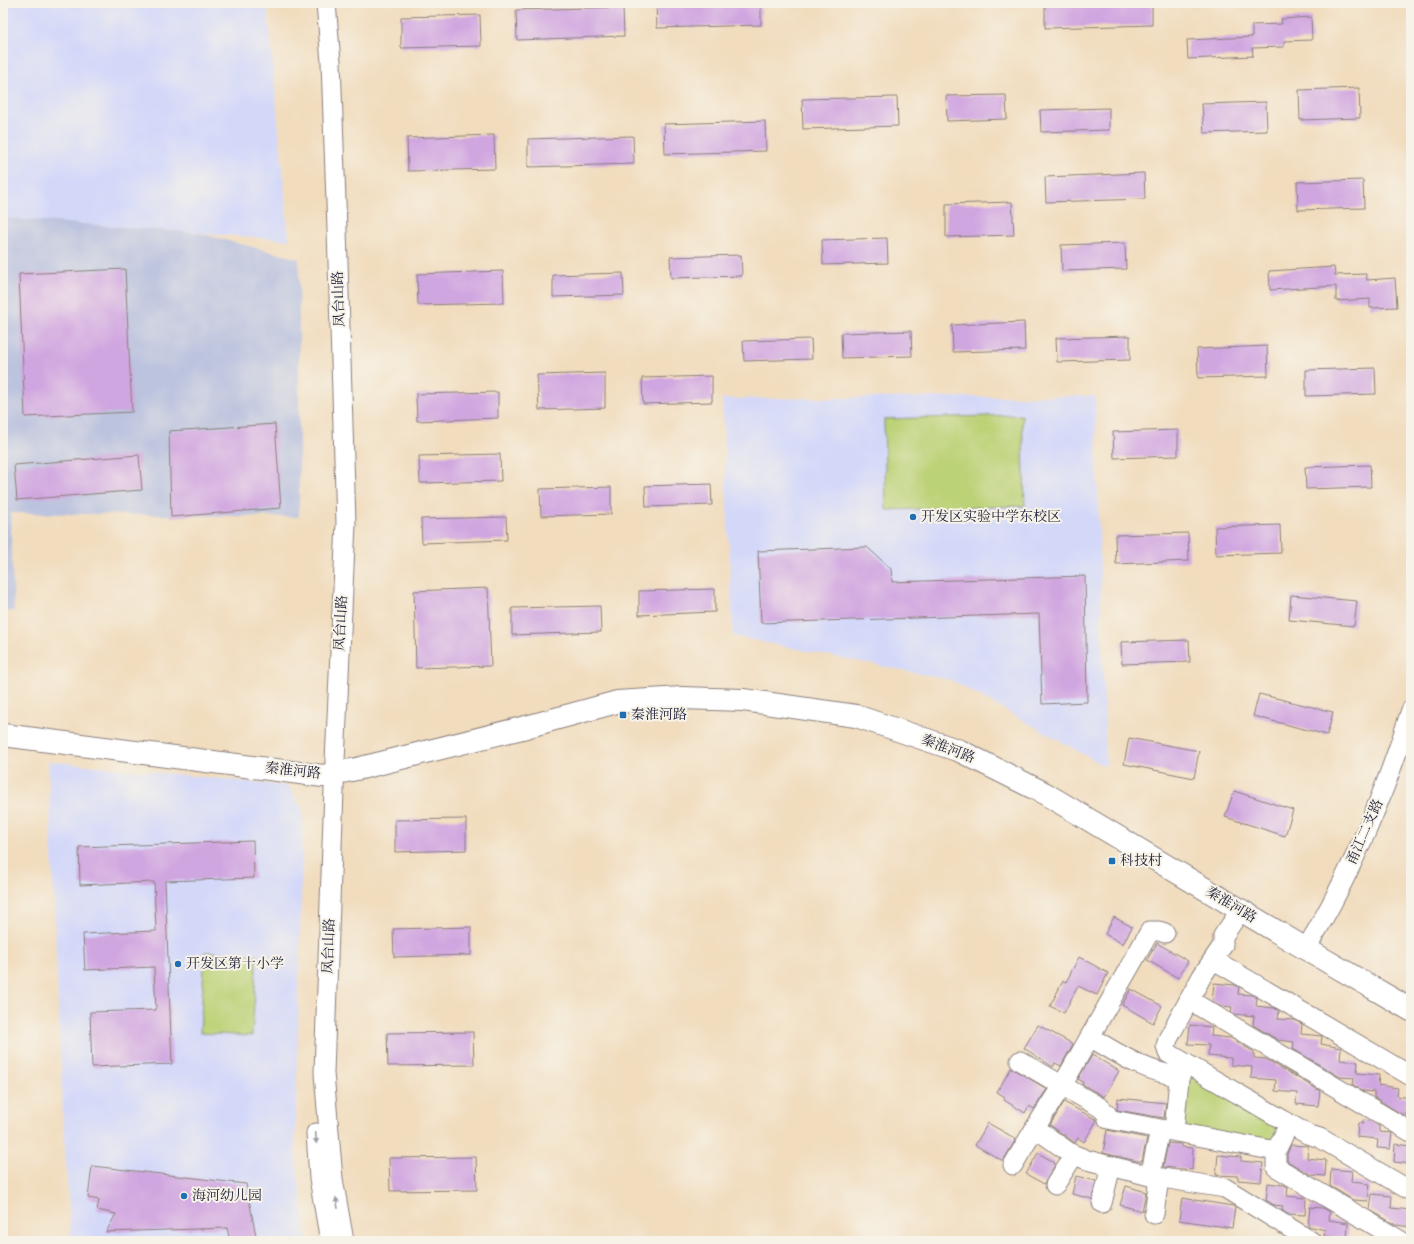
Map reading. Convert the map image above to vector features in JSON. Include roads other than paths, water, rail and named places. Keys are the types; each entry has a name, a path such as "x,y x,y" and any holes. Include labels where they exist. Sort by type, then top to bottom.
{"main road":[{"name":"秦淮河路","path":"3,722 329,768 611,691 680,687 743,689 859,705 965,741 1051,784 1411,1010"},
{"name":"秦淮河路","path":"3,735 329,768 526,727 617,702 682,698 743,700 856,716 960,751 1037,790 1241,910 1411,996"}],"street":[{"name":"凤台山路","path":"314,3 322,111 335,524 324,1073 333,1179 344,1241"},
{"name":"凤台山路","path":"326,3 331,62 346,524 329,768 312,1073 319,1178 330,1241"},
{"name":"甬江二支路","path":"1308,944 1348,871 1367,831 1396,760 1411,710"},
{"path":"1241,910 1223,936 1223,945 1202,976 1168,1039 1166,1046 1168,1053 1182,1070 1307,1134 1320,1138 1411,1191"},
{"path":"1013,1165 1063,1084 1150,931 1165,933"},
{"path":"1214,960 1411,1076"},
{"path":"1189,1000 1411,1132"},
{"path":"1090,1037 1143,1068 1162,1074 1182,1070"},
{"path":"1020,1061 1063,1084 1101,1108 1107,1114 1108,1119 1167,1130 1276,1159 1401,1241"},
{"path":"1154,1214 1155,1177 1182,1070"},
{"path":"1276,1159 1289,1124"},
{"path":"1035,1128 1074,1154 1112,1166 1155,1177 1226,1188 1311,1241"},
{"path":"1055,1185 1074,1154"},
{"path":"1102,1203 1112,1166"}],"place":[{"name":"开发区实验中学东校区","path":"913,517"},
{"name":"秦淮河路","path":"623,715"},
{"name":"科技村","path":"1112,861"},
{"name":"开发区第十小学","path":"178,964"},
{"name":"海河幼儿园","path":"184,1196"}]}
